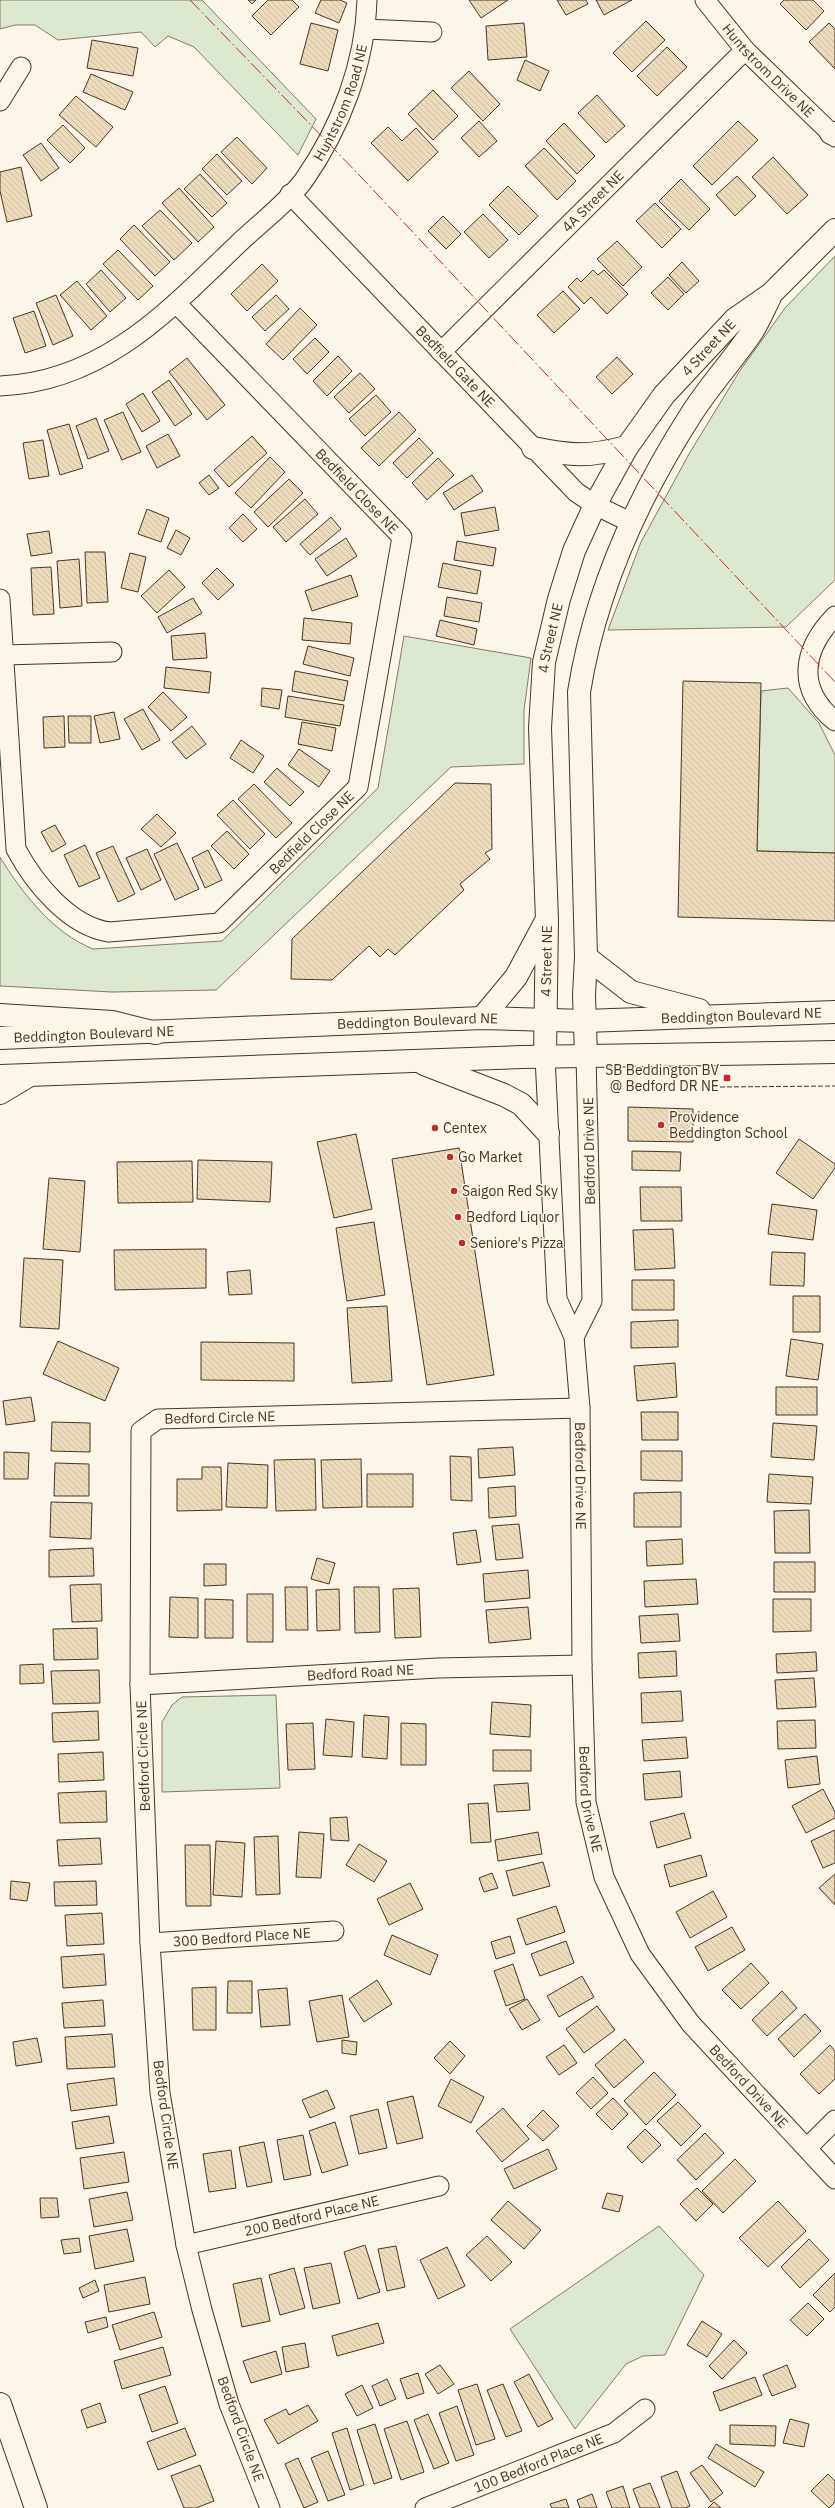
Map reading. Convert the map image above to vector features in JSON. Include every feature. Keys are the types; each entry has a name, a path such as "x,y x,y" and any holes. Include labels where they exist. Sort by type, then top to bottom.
{"main road":[{"name":"4 Street NE","path":"545,1057 547,920 540,728 544,662 574,551 595,505 627,447 664,395 690,365 735,319 771,294 835,230"},
{"name":"4 Street NE","path":"586,1056 586,956 578,692 586,649 613,565 632,523 692,413 752,331 771,294"},
{"path":"533,448 564,455 594,455 627,447"},
{"path":"482,1018 516,977 547,920"},
{"path":"586,956 631,992 720,1016"},
{"name":"Beddington Boulevard NE","path":"0,1038 156,1033 482,1018 585,1021 835,1012"},
{"path":"0,1015 112,1022 156,1033"},
{"path":"0,1076 416,1060 835,1052"},
{"path":"416,1060 504,1095 521,1104 548,1133"},
{"path":"0,1093 30,1075"},
{"path":"0,2404 36,2508"}],"street":[{"name":"Huntstrom Road NE","path":"290,194 303,181 336,125 357,73 366,29 367,0"},
{"name":"Huntstrom Drive NE","path":"705,0 745,50 834,135"},
{"path":"366,29 432,32"},
{"name":"4A Street NE","path":"440,352 745,50"},
{"path":"0,101 21,67"},
{"path":"0,386 27,385 62,376 94,363 134,338 176,303 290,194"},
{"name":"Bedfield Gate NE","path":"290,194 576,492 595,505 632,523"},
{"name":"Bedfield Close NE","path":"0,599 16,849 28,871 40,886 82,925 94,930 109,932 219,923 358,787 402,537 176,303"},
{"path":"831,620 807,662 810,690 835,721"},
{"path":"4,655 112,652"},
{"name":"Bedford Drive NE","path":"574,1337 592,1301 586,1056"},
{"name":"Bedford Drive NE","path":"545,1057 557,1299 574,1337 580,1408 582,1665 586,1802 604,1877 640,1954 691,2024 835,2179"},
{"name":"Bedford Circle NE","path":"270,2508 229,2404 186,2245 160,2093 150,1943 140,1685 141,1431 158,1419 580,1408"},
{"name":"Bedford Road NE","path":"140,1685 438,1668 582,1665"},
{"name":"300 Bedford Place NE","path":"150,1943 334,1931"},
{"path":"807,2148 835,2120"},
{"name":"200 Bedford Place NE","path":"186,2245 438,2186"},
{"name":"100 Bedford Place NE","path":"425,2508 614,2433 645,2409"}],"green space":[{"path":"0,0 202,0 316,119 298,155 194,47 168,36 155,47 141,32 58,40 35,25 15,25 0,29"},
{"path":"835,256 835,580 786,627 608,630 641,542 689,454 739,372 785,308"},
{"path":"404,636 531,658 524,710 524,764 451,767 216,990 112,992 0,986 0,857 29,898 52,922 78,942 93,949 222,941 378,788"},
{"path":"788,688 819,723 835,755 835,853 757,851 761,691"},
{"path":"276,1695 280,1788 162,1792 162,1722 172,1705 182,1697"},
{"path":"659,2226 704,2275 665,2355 643,2356 626,2364 575,2429 510,2329"}],"building":[{"path":"248,0 256,0 252,4"},
{"path":"268,0 292,0 299,7 271,35 252,16"},
{"path":"321,0 340,0 347,3 339,23 315,13"},
{"path":"469,0 508,0 481,18"},
{"path":"557,0 586,0 588,4 566,15"},
{"path":"596,0 632,0 604,15"},
{"path":"784,0 813,0 824,11 806,30 780,4"},
{"path":"646,21 665,40 632,72 613,53"},
{"path":"311,23 338,30 328,71 300,64"},
{"path":"524,23 527,57 488,60 486,26"},
{"path":"829,23 835,29 835,69 809,42"},
{"path":"92,40 138,48 133,76 87,68"},
{"path":"667,47 687,67 657,96 637,76"},
{"path":"525,60 549,71 540,91 517,80"},
{"path":"469,71 500,104 483,121 451,88"},
{"path":"91,74 133,92 125,110 83,92"},
{"path":"433,90 458,116 433,140 408,114"},
{"path":"597,95 625,126 606,143 578,113"},
{"path":"76,96 113,127 96,147 59,115"},
{"path":"479,121 497,141 479,157 461,138"},
{"path":"738,121 758,140 712,185 693,166"},
{"path":"564,123 595,156 577,174 546,141"},
{"path":"63,125 85,148 70,163 47,140"},
{"path":"388,127 402,141 416,128 438,152 408,181 371,143"},
{"path":"237,137 267,168 252,184 221,152"},
{"path":"41,143 59,168 41,181 23,155"},
{"path":"544,148 576,181 557,200 525,166"},
{"path":"217,154 242,181 227,195 202,169"},
{"path":"773,157 808,195 787,214 752,177"},
{"path":"21,167 32,216 7,222 0,191 0,172"},
{"path":"200,174 227,203 212,217 184,189"},
{"path":"737,176 756,196 735,216 716,195"},
{"path":"681,179 710,209 689,230 659,201"},
{"path":"508,186 538,216 519,235 489,205"},
{"path":"179,188 214,227 198,242 162,203"},
{"path":"655,203 681,229 662,248 636,221"},
{"path":"160,210 192,243 174,260 142,226"},
{"path":"483,214 508,240 489,258 464,232"},
{"path":"443,216 461,234 446,249 428,231"},
{"path":"134,225 170,262 155,276 120,239"},
{"path":"617,241 642,267 623,286 597,259"},
{"path":"118,250 153,286 138,300 103,264"},
{"path":"682,262 699,281 686,293 669,275"},
{"path":"262,264 278,281 247,311 231,294"},
{"path":"101,270 126,298 110,312 86,284"},
{"path":"593,270 598,275 604,270 628,294 607,314 591,297 584,304 568,287 577,278 581,282"},
{"path":"668,277 684,294 668,310 651,293"},
{"path":"77,281 107,316 91,330 60,295"},
{"path":"563,291 580,309 554,333 537,315"},
{"path":"56,295 73,336 53,345 36,303"},
{"path":"276,295 289,309 265,331 252,317"},
{"path":"300,308 317,325 283,360 266,344"},
{"path":"34,311 46,346 25,353 13,318"},
{"path":"315,338 329,352 307,374 293,359"},
{"path":"338,356 352,371 327,396 313,381"},
{"path":"617,357 633,374 612,394 596,377"},
{"path":"187,358 225,405 207,420 169,372"},
{"path":"360,373 375,389 349,413 334,397"},
{"path":"169,380 192,414 175,426 152,392"},
{"path":"143,393 160,421 142,432 126,404"},
{"path":"376,395 391,412 365,436 349,419"},
{"path":"123,412 141,452 122,460 104,420"},
{"path":"399,412 416,430 379,466 361,448"},
{"path":"96,418 109,451 88,459 76,426"},
{"path":"69,424 83,468 60,475 47,430"},
{"path":"168,434 180,456 157,468 146,446"},
{"path":"252,436 267,453 229,487 214,470"},
{"path":"419,438 433,453 407,478 393,463"},
{"path":"43,440 49,476 29,479 23,443"},
{"path":"270,457 285,472 251,508 235,493"},
{"path":"438,458 454,475 427,500 412,483"},
{"path":"209,475 219,488 209,495 199,483"},
{"path":"472,475 483,491 454,510 443,493"},
{"path":"289,479 303,493 268,527 254,512"},
{"path":"305,499 318,514 286,542 273,527"},
{"path":"495,507 499,530 465,536 461,513"},
{"path":"147,509 169,518 161,542 138,534"},
{"path":"243,514 257,529 243,542 229,528"},
{"path":"331,517 341,529 310,555 300,544"},
{"path":"176,530 190,538 181,555 167,548"},
{"path":"49,531 52,553 31,556 27,534"},
{"path":"346,538 357,556 327,576 315,559"},
{"path":"457,541 496,548 493,566 454,560"},
{"path":"85,552 105,552 108,602 87,603"},
{"path":"130,553 146,557 138,592 121,588"},
{"path":"79,559 82,606 60,608 57,561"},
{"path":"443,563 481,571 477,594 438,587"},
{"path":"51,567 54,614 33,615 31,568"},
{"path":"217,568 234,585 218,600 202,583"},
{"path":"169,570 185,587 157,613 141,596"},
{"path":"351,575 358,596 312,611 305,591"},
{"path":"447,597 482,603 479,622 444,616"},
{"path":"193,598 202,613 167,633 158,617"},
{"path":"304,618 352,623 350,644 302,640"},
{"path":"440,620 477,629 474,645 436,636"},
{"path":"205,633 207,658 173,660 171,636"},
{"path":"308,646 354,658 350,676 303,664"},
{"path":"166,667 211,672 209,693 164,688"},
{"path":"295,671 348,681 344,701 292,691"},
{"path":"683,681 761,683 757,851 835,853 835,921 678,917"},
{"path":"262,688 282,690 279,709 261,706"},
{"path":"163,692 187,717 171,731 148,707"},
{"path":"288,696 344,705 340,726 285,717"},
{"path":"143,709 160,740 142,750 124,719"},
{"path":"114,712 120,739 100,743 94,716"},
{"path":"64,716 65,747 44,748 43,717"},
{"path":"68,716 91,716 91,743 69,743"},
{"path":"302,722 336,728 332,751 298,744"},
{"path":"192,726 206,744 186,759 172,742"},
{"path":"241,740 264,756 253,773 230,758"},
{"path":"299,749 330,771 319,787 288,765"},
{"path":"277,768 304,792 290,806 264,782"},
{"path":"455,783 491,784 492,849 485,853 490,859 460,884 464,890 395,955 388,949 380,957 369,946 332,980 291,979 292,939"},
{"path":"254,784 292,823 276,838 238,799"},
{"path":"233,800 265,834 250,849 217,815"},
{"path":"157,814 176,833 161,847 141,829"},
{"path":"55,825 66,844 52,852 41,832"},
{"path":"227,831 249,854 234,869 211,846"},
{"path":"177,843 199,889 175,900 154,854"},
{"path":"85,845 100,878 79,887 64,855"},
{"path":"113,846 135,894 118,902 96,853"},
{"path":"147,849 161,880 141,890 126,858"},
{"path":"208,850 222,880 205,888 192,858"},
{"name":"Providence Beddington School","path":"628,1107 693,1109 693,1142 628,1141"},
{"path":"356,1134 372,1209 334,1218 317,1142"},
{"path":"799,1139 835,1164 835,1168 813,1199 776,1173"},
{"path":"459,1148 494,1375 427,1385 392,1159"},
{"path":"632,1151 681,1152 680,1171 632,1170"},
{"path":"198,1160 272,1162 270,1202 197,1199"},
{"path":"192,1161 193,1202 118,1203 117,1162"},
{"path":"49,1178 85,1181 80,1252 43,1249"},
{"path":"640,1187 681,1187 682,1221 641,1221"},
{"path":"772,1204 817,1210 813,1240 768,1234"},
{"path":"374,1222 385,1295 347,1301 336,1228"},
{"path":"673,1229 675,1268 635,1270 633,1230"},
{"path":"206,1249 206,1288 115,1290 114,1250"},
{"path":"772,1252 805,1253 804,1286 770,1285"},
{"path":"24,1258 63,1260 59,1329 20,1327"},
{"path":"250,1270 252,1294 229,1295 227,1272"},
{"path":"632,1280 674,1280 674,1310 632,1310"},
{"path":"793,1296 820,1296 820,1332 793,1332"},
{"path":"387,1306 392,1381 352,1383 347,1308"},
{"path":"678,1320 678,1347 631,1348 631,1322"},
{"path":"791,1339 823,1344 818,1380 786,1376"},
{"path":"58,1341 119,1368 105,1401 43,1374"},
{"path":"201,1342 294,1343 294,1381 201,1380"},
{"path":"675,1363 677,1397 637,1401 634,1366"},
{"path":"776,1387 817,1387 817,1415 776,1415"},
{"path":"31,1397 35,1421 6,1425 3,1401"},
{"path":"641,1412 678,1412 678,1440 642,1440"},
{"path":"52,1422 90,1423 90,1452 51,1451"},
{"path":"773,1423 817,1426 814,1460 771,1457"},
{"path":"513,1447 515,1475 479,1478 478,1449"},
{"path":"641,1451 682,1451 682,1481 641,1480"},
{"path":"4,1452 29,1453 28,1479 4,1479"},
{"path":"450,1456 471,1457 472,1501 451,1500"},
{"path":"315,1459 316,1510 276,1511 274,1460"},
{"path":"361,1459 362,1507 323,1508 321,1460"},
{"path":"55,1463 89,1464 89,1496 54,1496"},
{"path":"228,1463 268,1465 267,1508 226,1507"},
{"path":"202,1467 221,1467 222,1510 177,1511 177,1479 202,1479"},
{"path":"367,1474 413,1474 413,1507 367,1507"},
{"path":"769,1474 813,1477 811,1504 767,1502"},
{"path":"515,1486 516,1516 489,1518 488,1488"},
{"path":"681,1492 681,1527 634,1527 634,1493"},
{"path":"51,1502 92,1503 91,1539 50,1537"},
{"path":"809,1510 810,1553 775,1553 774,1511"},
{"path":"519,1524 523,1558 496,1560 492,1526"},
{"path":"476,1530 481,1562 457,1565 453,1533"},
{"path":"682,1539 683,1564 647,1566 646,1541"},
{"path":"93,1548 94,1576 49,1577 49,1550"},
{"path":"317,1558 335,1563 329,1584 311,1579"},
{"path":"774,1562 815,1562 815,1592 774,1592"},
{"path":"204,1564 226,1564 226,1585 204,1586"},
{"path":"528,1570 530,1598 485,1602 483,1574"},
{"path":"696,1579 698,1604 645,1607 644,1581"},
{"path":"101,1584 102,1621 72,1622 70,1585"},
{"path":"285,1587 307,1587 308,1630 286,1630"},
{"path":"354,1587 379,1587 380,1632 355,1633"},
{"path":"419,1588 421,1637 395,1638 393,1589"},
{"path":"339,1589 340,1630 317,1631 316,1590"},
{"path":"247,1594 273,1594 273,1642 247,1642"},
{"path":"170,1597 198,1598 198,1638 169,1637"},
{"path":"205,1599 233,1600 233,1638 205,1638"},
{"path":"773,1599 811,1599 811,1631 773,1632"},
{"path":"528,1607 531,1639 489,1643 486,1610"},
{"path":"678,1614 680,1641 641,1643 639,1616"},
{"path":"97,1628 98,1659 54,1660 53,1629"},
{"path":"676,1651 677,1676 639,1678 638,1653"},
{"path":"816,1652 817,1671 777,1673 776,1654"},
{"path":"43,1664 44,1683 20,1684 20,1665"},
{"path":"99,1670 100,1703 53,1704 51,1671"},
{"path":"814,1678 816,1707 777,1709 775,1680"},
{"path":"681,1691 683,1721 642,1723 641,1693"},
{"path":"492,1702 531,1705 530,1737 490,1734"},
{"path":"98,1711 99,1740 53,1742 52,1713"},
{"path":"364,1715 389,1717 387,1759 362,1757"},
{"path":"326,1719 354,1722 352,1757 323,1755"},
{"path":"815,1720 816,1748 778,1749 777,1721"},
{"path":"313,1723 315,1769 288,1770 286,1724"},
{"path":"401,1723 426,1724 426,1765 401,1765"},
{"path":"686,1737 688,1758 644,1761 642,1740"},
{"path":"493,1750 531,1750 531,1771 493,1771"},
{"path":"103,1752 104,1780 59,1782 58,1754"},
{"path":"817,1756 820,1784 788,1788 785,1760"},
{"path":"680,1771 682,1797 645,1800 643,1774"},
{"path":"528,1783 530,1810 497,1812 494,1785"},
{"path":"823,1789 835,1812 835,1818 806,1833 792,1806"},
{"path":"106,1791 107,1822 60,1823 58,1793"},
{"path":"488,1803 491,1842 471,1843 468,1804"},
{"path":"684,1813 691,1838 657,1848 650,1822"},
{"path":"347,1817 349,1841 331,1840 330,1818"},
{"path":"835,1830 835,1863 823,1868 811,1841"},
{"path":"299,1832 324,1834 321,1878 296,1877"},
{"path":"538,1832 542,1854 498,1861 495,1840"},
{"path":"278,1836 280,1894 256,1895 254,1837"},
{"path":"100,1838 102,1864 59,1866 57,1840"},
{"path":"216,1841 245,1843 242,1897 213,1895"},
{"path":"359,1844 387,1861 374,1882 346,1865"},
{"path":"185,1845 210,1845 211,1906 186,1906"},
{"path":"701,1855 707,1876 670,1887 664,1865"},
{"path":"543,1862 550,1886 513,1896 506,1871"},
{"path":"492,1873 498,1888 484,1892 479,1878"},
{"path":"835,1874 835,1905 819,1888"},
{"path":"11,1881 30,1883 27,1901 10,1899"},
{"path":"96,1881 97,1905 55,1906 54,1882"},
{"path":"410,1883 423,1909 389,1925 377,1899"},
{"path":"713,1891 727,1917 690,1938 676,1912"},
{"path":"556,1906 565,1932 526,1945 517,1919"},
{"path":"102,1913 104,1944 67,1946 65,1915"},
{"path":"732,1927 745,1950 708,1971 695,1947"},
{"path":"392,1935 438,1955 430,1975 384,1955"},
{"path":"510,1936 515,1953 496,1959 491,1942"},
{"path":"566,1941 574,1963 540,1976 531,1954"},
{"path":"104,1954 106,1985 63,1988 61,1957"},
{"path":"751,1963 769,1983 741,2009 722,1990"},
{"path":"513,1964 525,1999 506,2006 494,1971"},
{"path":"582,1976 594,1997 559,2017 547,1996"},
{"path":"377,1980 392,2004 364,2022 349,1999"},
{"path":"228,1981 252,1981 252,2013 227,2013"},
{"path":"216,1987 216,2030 193,2030 192,1988"},
{"path":"287,1988 290,2025 261,2027 258,1990"},
{"path":"782,1991 797,2008 767,2036 752,2020"},
{"path":"342,1995 349,2037 317,2042 309,2001"},
{"path":"527,1999 540,2020 522,2030 509,2009"},
{"path":"103,2000 105,2026 64,2028 62,2003"},
{"path":"597,2006 615,2030 584,2053 566,2029"},
{"path":"805,2014 821,2031 794,2057 778,2039"},
{"path":"112,2034 115,2067 67,2069 65,2037"},
{"path":"37,2038 42,2062 16,2066 13,2042"},
{"path":"625,2039 644,2062 614,2088 595,2065"},
{"path":"342,2040 357,2042 356,2055 342,2053"},
{"path":"450,2041 465,2056 450,2074 434,2058"},
{"path":"564,2045 577,2063 559,2075 546,2057"},
{"path":"830,2045 835,2051 835,2079 819,2094 800,2074"},
{"path":"654,2072 676,2095 646,2125 624,2101"},
{"path":"593,2077 608,2093 591,2109 576,2093"},
{"path":"114,2078 117,2105 71,2111 67,2084"},
{"path":"451,2079 484,2097 471,2123 438,2106"},
{"path":"327,2090 335,2108 310,2118 302,2100"},
{"path":"413,2096 423,2138 397,2144 387,2102"},
{"path":"613,2098 628,2114 612,2130 596,2114"},
{"path":"678,2102 701,2126 681,2146 657,2121"},
{"path":"503,2108 529,2139 502,2162 476,2131"},
{"path":"378,2109 387,2148 359,2154 350,2116"},
{"path":"543,2110 559,2126 543,2141 527,2126"},
{"path":"109,2116 114,2143 76,2149 72,2122"},
{"path":"335,2122 348,2165 322,2173 309,2131"},
{"path":"645,2129 661,2145 642,2163 627,2147"},
{"path":"705,2133 724,2153 696,2180 677,2160"},
{"path":"303,2135 311,2175 284,2180 277,2140"},
{"path":"264,2142 272,2182 247,2187 239,2147"},
{"path":"548,2149 557,2169 514,2189 504,2169"},
{"path":"231,2150 236,2188 209,2192 203,2154"},
{"path":"124,2152 129,2182 84,2189 80,2158"},
{"path":"735,2159 756,2181 723,2213 702,2191"},
{"path":"697,2188 713,2204 696,2221 680,2204"},
{"path":"127,2192 133,2220 94,2227 89,2199"},
{"path":"607,2193 623,2196 619,2212 602,2208"},
{"path":"40,2198 57,2198 59,2217 41,2218"},
{"path":"508,2201 541,2230 524,2249 491,2220"},
{"path":"778,2201 806,2231 768,2267 739,2238"},
{"path":"127,2229 134,2261 95,2269 89,2236"},
{"path":"487,2236 512,2262 491,2281 466,2255"},
{"path":"79,2238 81,2252 64,2254 61,2240"},
{"path":"809,2239 829,2260 800,2288 781,2267"},
{"path":"365,2245 380,2292 358,2299 344,2252"},
{"path":"396,2246 405,2287 387,2291 378,2249"},
{"path":"447,2247 465,2286 438,2299 420,2260"},
{"path":"331,2263 340,2303 313,2309 304,2268"},
{"path":"294,2268 305,2308 280,2315 269,2275"},
{"path":"835,2273 835,2307 830,2312 813,2295"},
{"path":"145,2277 150,2304 109,2312 104,2285"},
{"path":"261,2278 270,2321 242,2327 233,2284"},
{"path":"95,2280 99,2291 83,2298 79,2288"},
{"path":"808,2303 824,2319 807,2336 790,2320"},
{"path":"154,2312 162,2337 120,2350 112,2325"},
{"path":"106,2317 108,2327 88,2333 85,2322"},
{"path":"702,2321 722,2334 707,2357 687,2345"},
{"path":"378,2323 384,2343 337,2356 332,2336"},
{"path":"734,2340 747,2353 722,2379 709,2366"},
{"path":"305,2343 309,2367 286,2372 282,2347"},
{"path":"163,2347 171,2375 122,2389 114,2361"},
{"path":"276,2351 282,2374 251,2383 243,2361"},
{"path":"440,2365 454,2384 438,2394 425,2374"},
{"path":"787,2365 796,2387 772,2396 763,2375"},
{"path":"418,2373 424,2393 407,2399 400,2379"},
{"path":"529,2374 553,2419 538,2427 514,2382"},
{"path":"755,2377 762,2395 720,2411 713,2392"},
{"path":"387,2379 396,2399 380,2406 372,2386"},
{"path":"477,2384 495,2439 476,2445 458,2390"},
{"path":"503,2384 522,2431 506,2437 487,2390"},
{"path":"362,2385 373,2408 357,2416 345,2394"},
{"path":"165,2386 178,2423 152,2432 139,2395"},
{"path":"100,2403 106,2422 87,2428 81,2410"},
{"path":"308,2405 318,2421 278,2444 264,2420 286,2409 289,2415"},
{"path":"457,2406 474,2455 456,2461 439,2413"},
{"path":"428,2414 449,2463 434,2469 414,2420"},
{"path":"790,2419 809,2424 804,2447 783,2443"},
{"path":"407,2421 424,2472 401,2480 384,2429"},
{"path":"375,2424 392,2478 374,2484 357,2430"},
{"path":"730,2425 776,2426 775,2446 730,2444"},
{"path":"185,2428 196,2455 158,2470 147,2442"},
{"path":"347,2428 364,2485 350,2490 332,2433"},
{"path":"716,2444 764,2472 755,2487 708,2458"},
{"path":"328,2451 345,2495 328,2501 311,2458"},
{"path":"298,2458 318,2502 304,2508 285,2464"},
{"path":"200,2465 214,2501 196,2508 184,2508 171,2476"},
{"path":"702,2465 723,2493 711,2502 690,2473"},
{"path":"677,2471 690,2506 685,2508 672,2508 661,2477"},
{"path":"828,2474 835,2481 835,2502 829,2508 811,2491"},
{"path":"650,2483 660,2508 640,2508 633,2489"},
{"path":"623,2486 630,2508 612,2508 606,2492"},
{"path":"592,2494 597,2508 580,2508 577,2500"},
{"path":"566,2499 569,2508 552,2508 550,2504"},
{"path":"714,2502 721,2508 708,2508"}],"fence":[{"path":"720,1087 835,1086"}],"power":[{"path":"190,0 362,178 835,682"}],"place":[{"name":"SB Beddington BV @ Bedford DR NE","path":"727,1078"},
{"name":"Providence Beddington School","path":"661,1125"},
{"name":"Centex","path":"435,1128"},
{"name":"Go Market","path":"450,1157"},
{"name":"Saigon Red Sky","path":"454,1191"},
{"name":"Bedford Liquor","path":"458,1217"},
{"name":"Seniore's Pizza","path":"462,1243"}]}
